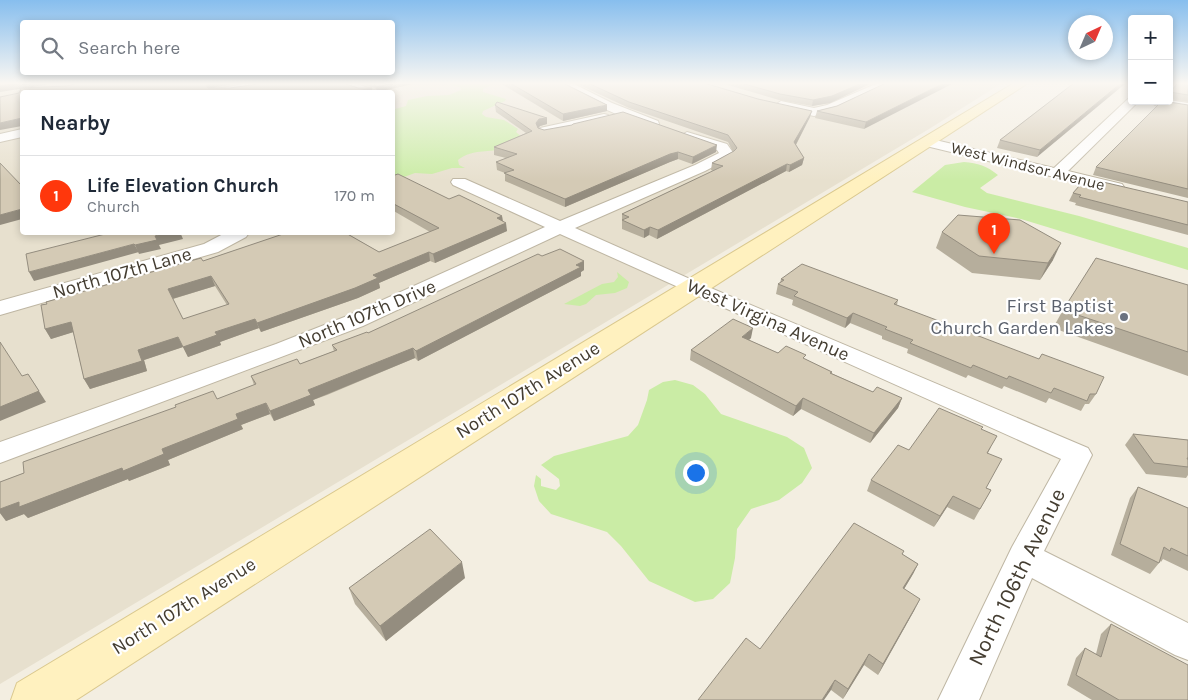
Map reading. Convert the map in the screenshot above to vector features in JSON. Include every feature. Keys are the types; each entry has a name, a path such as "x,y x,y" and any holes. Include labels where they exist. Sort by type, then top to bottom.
{"main road":[{"name":"North 107th Avenue","path":"34,700 692,287 969,116"}],"street":[{"path":"545,131 612,116"},
{"name":"North 107th Drive","path":"0,453 356,321 560,227 700,168 727,154 722,147 631,116"},
{"path":"1057,173 1118,116"},
{"path":"4,137 20,133"},
{"path":"4,137 20,149"},
{"name":"West Windsor Avenue","path":"927,142 1132,191"},
{"name":"West Virgina Avenue","path":"459,182 692,287 1078,455"},
{"name":"North 107th Lane","path":"0,308 211,248 235,235"},
{"name":"North 106th Avenue","path":"958,700 1024,556 1078,455"},
{"path":"1024,556 1188,642"}],"shaded area":[{"path":"0,116 20,116 20,235 395,235 395,116 950,116 0,684"}],"green space":[{"path":"395,116 484,116 504,120 518,129 516,132 524,139 499,150 468,154 458,160 459,165 465,168 452,168 432,174 415,173 395,180"},
{"path":"964,162 974,163 990,169 998,175 980,188 987,193 1079,216 1188,248 1188,270 1021,219 965,207 912,192 945,165"},
{"path":"617,272 629,282 627,288 615,293 596,295 586,304 580,306 564,304 602,284 614,282 618,277"},
{"path":"675,380 693,385 705,394 721,414 787,437 804,448 812,468 802,483 779,500 751,509 737,529 735,558 730,583 713,599 695,602 649,581 621,546 607,532 551,514 539,501 534,486 536,475 541,479 541,486 556,490 560,486 559,479 541,465 554,456 628,436 638,425 649,390 663,382"}],"building":[{"path":"0,116 20,116 20,118 0,123"},
{"path":"510,116 540,116 547,118 539,119 536,123 538,128 544,130 608,116 633,116 717,145 693,157 678,152 670,154 565,199 504,173 514,170 496,162 517,154 494,147 532,131"},
{"path":"670,116 809,116 794,142 804,158 790,165 787,164 658,230 650,227 644,230 622,220 629,217 622,214 723,166 712,163 737,148 728,135"},
{"path":"838,116 879,116 866,122"},
{"path":"1032,116 1082,116 1040,150 1000,140"},
{"path":"1147,116 1188,116 1188,189 1096,167"},
{"path":"0,163 20,184 20,210 0,215"},
{"path":"398,174 449,199 459,195 502,216 497,218 506,223 433,254 429,252 373,275 378,278 355,288 257,323 255,319 215,332 217,335 183,347 178,337 138,350 142,361 84,379 71,322 45,329 41,305 47,304 46,302 201,258 203,261 280,235 349,235 379,252 439,228 395,205 395,175","holes":["211,276 229,304 183,319 168,289"]},
{"path":"1086,178 1188,202 1188,225 1079,197 1081,195 1073,193"},
{"path":"958,215 1020,220 1061,243 1048,263 979,256 942,232"},
{"path":"101,235 158,235 155,236 157,240 134,244 29,272 26,254"},
{"path":"560,249 584,261 576,265 581,267 416,351 413,348 308,390 311,395 270,411 266,403 236,414 238,419 162,449 164,454 123,471 122,468 19,507 19,502 0,509 0,482 24,473 23,462 176,407 175,405 213,391 217,399 256,384 251,376 297,359 300,364 337,350 332,345 368,333 538,254 542,256"},
{"name":"First Baptist Church Garden Lakes","path":"1096,258 1188,285 1188,352 1063,310"},
{"path":"802,264 898,300 894,304 1039,359 1042,354 1104,377 1096,394 1090,394 1087,401 1054,388 1051,393 1009,376 1007,379 973,365 971,368 910,343 913,340 853,313 847,318 794,296 798,292 778,284 784,280 781,279"},
{"path":"733,319 753,328 742,337 778,353 786,346 806,355 803,358 832,372 830,373 873,392 877,387 902,398 874,433 803,398 796,406 691,350"},
{"path":"0,342 22,376 28,374 39,391 0,407"},
{"path":"939,408 983,427 981,429 997,436 987,453 1002,459 986,488 991,490 980,509 953,496 940,516 871,480 898,445 909,450"},
{"path":"1133,434 1188,440 1188,467 1154,463"},
{"path":"1138,487 1188,508 1188,556 1171,548 1170,551 1164,547 1159,563 1120,544"},
{"path":"854,523 904,551 902,554 918,564 903,588 920,599 883,664 869,654 848,689 835,680 822,700 698,700 746,638 760,649"},
{"path":"430,529 462,562 380,626 349,588"},
{"path":"1111,624 1188,665 1188,700 1119,700 1076,675 1085,648 1101,657"}],"place":[{"name":"Life Elevation Church","path":"994,254"},
{"name":"First Baptist Church Garden Lakes","path":"1124,317"}]}
